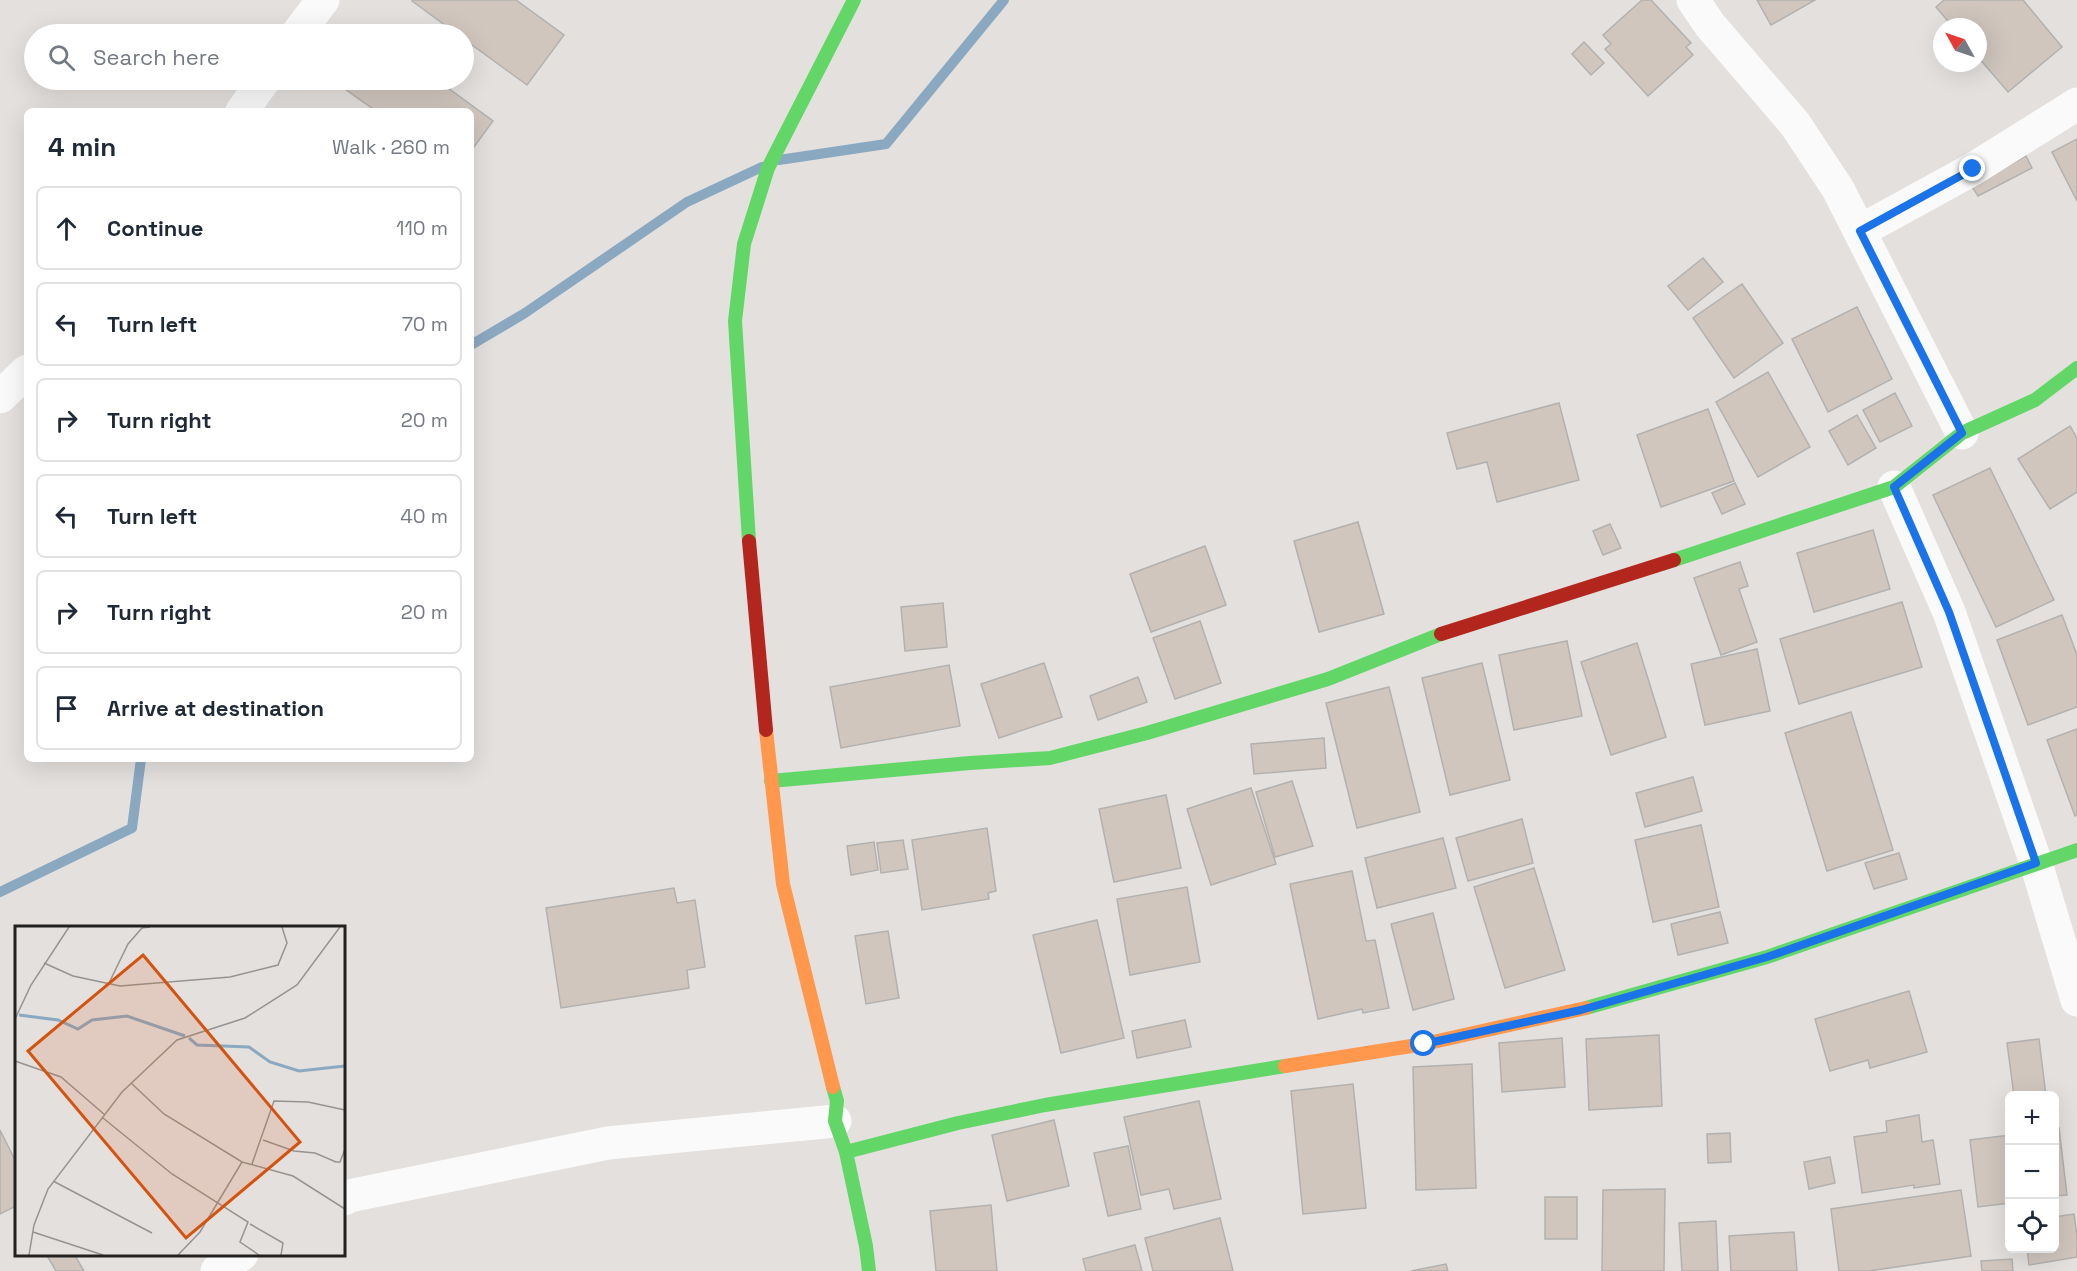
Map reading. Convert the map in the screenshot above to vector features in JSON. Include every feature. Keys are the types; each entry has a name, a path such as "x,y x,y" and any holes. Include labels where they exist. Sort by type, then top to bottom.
{"street":[{"path":"305,24 323,0"},
{"path":"854,0 768,168 744,244 735,321 760,675 783,884 837,1101 835,1121 846,1152 869,1271"},
{"path":"1693,0 1710,25 1795,124 1838,189 1962,433"},
{"path":"244,108 257,90"},
{"path":"1860,231 1973,169 2077,104"},
{"path":"771,781 1050,758 1148,733 1328,679 1459,627 1722,545 1894,487 1962,433 2035,400 2077,368"},
{"path":"1894,487 1949,612 2036,863 2077,1000"},
{"path":"846,1152 958,1123 1045,1105 1424,1044 1581,1010 1767,957 2077,850"},
{"path":"345,1198 608,1143 835,1121"},
{"path":"217,1271 239,1256"}],"building":[{"path":"516,0 564,35 527,85 474,46 474,24 443,24 412,1"},
{"path":"1642,0 1651,0 1691,43 1686,47 1693,55 1648,96 1605,49 1611,44 1603,35"},
{"path":"1757,0 1815,0 1771,25"},
{"path":"1944,0 2023,0 2062,47 2008,92 1987,68 1987,18 1945,18 1936,7"},
{"path":"1584,42 1604,63 1591,75 1572,54"},
{"path":"346,90 451,90 493,121 474,147 474,108 372,108"},
{"path":"2077,139 2077,201 2052,152"},
{"path":"2026,156 2032,168 1978,196 1971,185"},
{"path":"1703,258 1723,282 1688,310 1668,286"},
{"path":"1742,284 1783,343 1734,378 1693,318"},
{"path":"1857,307 1892,379 1828,412 1792,339"},
{"path":"1768,372 1810,447 1758,477 1716,402"},
{"path":"1895,393 1912,426 1880,442 1863,410"},
{"path":"1559,403 1579,480 1497,502 1487,462 1457,469 1447,433"},
{"path":"1708,409 1734,481 1661,507 1637,435"},
{"path":"1857,415 1876,448 1848,465 1829,431"},
{"path":"2070,426 2077,438 2077,492 2050,509 2018,459"},
{"path":"1990,468 2054,600 1996,627 1933,495"},
{"path":"1735,483 1745,504 1722,514 1712,493"},
{"path":"1358,522 1384,614 1319,632 1294,541"},
{"path":"1610,524 1621,548 1603,555 1593,531"},
{"path":"1873,530 1890,589 1814,612 1797,553"},
{"path":"1205,546 1226,605 1151,632 1130,574"},
{"path":"1740,562 1748,586 1739,589 1757,642 1721,655 1694,578"},
{"path":"1902,602 1922,667 1799,704 1780,639"},
{"path":"943,603 947,647 905,651 901,607"},
{"path":"2062,615 2077,655 2077,707 2028,725 1997,640"},
{"path":"1200,621 1221,683 1175,699 1153,638"},
{"path":"1567,641 1582,716 1514,730 1499,655"},
{"path":"1637,643 1666,737 1611,755 1581,662"},
{"path":"1757,649 1770,711 1705,725 1691,664"},
{"path":"1044,663 1062,717 999,738 981,684"},
{"path":"1482,663 1510,780 1450,795 1422,678"},
{"path":"949,665 960,726 841,748 830,687"},
{"path":"1138,677 1147,702 1098,720 1090,696"},
{"path":"1389,687 1420,812 1357,828 1326,703"},
{"path":"1851,712 1893,850 1827,871 1785,733"},
{"path":"2077,729 2077,815 2075,816 2047,740"},
{"path":"1324,738 1326,768 1254,774 1251,744"},
{"path":"1693,777 1702,811 1645,827 1636,793"},
{"path":"1292,781 1313,846 1275,857 1256,792"},
{"path":"1251,788 1276,864 1211,885 1187,809"},
{"path":"1166,795 1181,868 1114,882 1099,809"},
{"path":"1522,819 1533,863 1468,881 1456,838"},
{"path":"1701,825 1719,907 1653,922 1635,840"},
{"path":"987,828 996,891 988,893 989,899 922,910 912,840"},
{"path":"1443,838 1456,888 1377,908 1365,858"},
{"path":"903,840 908,869 881,873 877,843"},
{"path":"874,842 878,870 851,875 847,846"},
{"path":"1899,853 1907,879 1874,889 1865,863"},
{"path":"1534,868 1565,970 1505,988 1474,887"},
{"path":"1352,871 1366,941 1375,940 1389,1008 1363,1013 1362,1009 1318,1019 1290,884"},
{"path":"1187,887 1200,962 1130,975 1117,899"},
{"path":"674,888 677,903 695,900 705,967 687,970 689,988 561,1008 546,908"},
{"path":"1720,912 1728,943 1678,955 1671,924"},
{"path":"1433,913 1454,999 1413,1010 1391,924"},
{"path":"1097,920 1124,1038 1061,1053 1033,935"},
{"path":"888,931 899,998 866,1004 855,936"},
{"path":"1909,991 1927,1052 1870,1068 1868,1060 1830,1071 1815,1019"},
{"path":"1185,1020 1191,1047 1137,1058 1132,1031"},
{"path":"1659,1035 1662,1106 1589,1110 1586,1039"},
{"path":"1562,1038 1565,1087 1502,1092 1499,1043"},
{"path":"2039,1039 2045,1091 2013,1091 2007,1043"},
{"path":"1472,1064 1476,1188 1416,1190 1413,1067"},
{"path":"1353,1084 1366,1208 1303,1214 1291,1091"},
{"path":"1199,1101 1221,1199 1174,1209 1169,1189 1141,1195 1124,1117"},
{"path":"1919,1115 1922,1142 1933,1140 1940,1184 1914,1188 1914,1185 1862,1193 1854,1137 1887,1132 1886,1121"},
{"path":"1054,1120 1069,1186 1007,1201 992,1135"},
{"path":"2059,1128 2067,1195 2059,1196"},
{"path":"0,1130 15,1160 15,1206 0,1214"},
{"path":"1730,1133 1731,1162 1708,1163 1707,1134"},
{"path":"2005,1136 2005,1204 1978,1207 1970,1140"},
{"path":"1128,1146 1141,1209 1108,1216 1094,1153"},
{"path":"1830,1157 1835,1183 1809,1189 1804,1162"},
{"path":"1665,1189 1664,1271 1602,1271 1603,1190"},
{"path":"1961,1190 1971,1256 1869,1271 1839,1271 1831,1209"},
{"path":"1545,1197 1577,1197 1577,1239 1545,1239"},
{"path":"991,1205 997,1271 936,1271 930,1211"},
{"path":"2074,1214 2077,1257 2029,1265 2028,1253 2059,1253 2059,1216"},
{"path":"1220,1218 1233,1271 1153,1271 1145,1238"},
{"path":"1716,1221 1718,1271 1682,1271 1679,1223"},
{"path":"1794,1232 1797,1271 1731,1271 1729,1236"},
{"path":"1135,1245 1142,1271 1086,1271 1083,1259"},
{"path":"47,1256 75,1256 84,1271 56,1271"},
{"path":"2012,1259 2013,1271 1982,1271 1981,1261"},
{"path":"1446,1264 1448,1271 1411,1271"}],"waterway":[{"path":"779,160 886,144 1004,0"},
{"path":"474,343 525,313 687,202 762,167"},
{"path":"0,892 132,828 141,762"}],"traffic: fast":[{"path":"749,541 735,321 744,244 768,168 854,0"},
{"path":"1674,560 1894,487 1962,433 2035,400 2077,368"},
{"path":"771,781 1050,758 1147,733 1328,679 1441,634"},
{"path":"1586,1008 1767,957 2077,850"},
{"path":"846,1152 958,1123 1045,1105 1285,1066"},
{"path":"833,1087 837,1101 835,1121 846,1152 869,1271"}],"traffic: slow":[{"path":"766,730 783,884 833,1087"},
{"path":"1285,1066 1424,1044 1586,1008"}],"traffic: jam":[{"path":"749,541 766,730"},
{"path":"1441,634 1674,560"}],"route":[{"path":"1424,1044 1581,1010 1767,957 2036,863 1949,612 1894,487 1962,433 1860,231 1973,169"}]}
